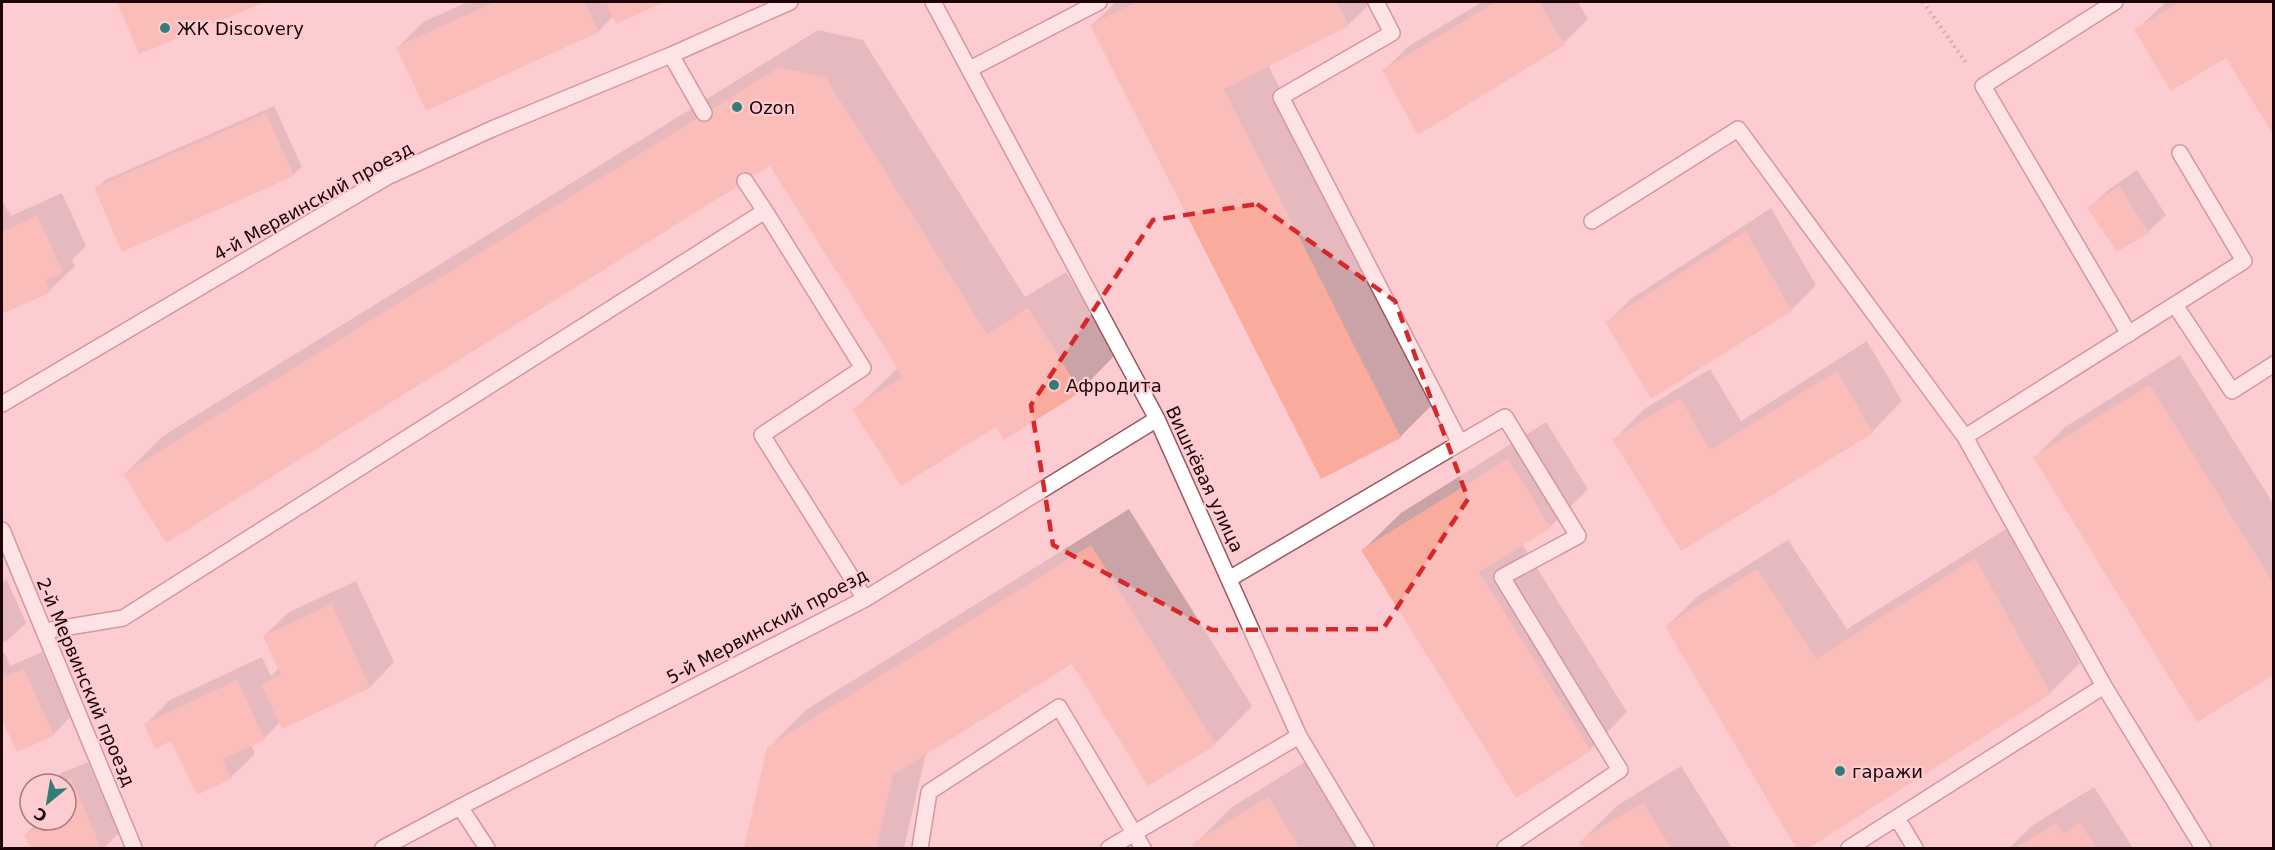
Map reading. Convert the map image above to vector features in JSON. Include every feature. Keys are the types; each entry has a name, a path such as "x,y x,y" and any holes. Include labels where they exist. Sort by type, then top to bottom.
{"lane":[{"name":"4-й Мервинский проезд","path":"2,404 387,177 492,129 671,55 790,2"},
{"name":"Вишнёвая улица","path":"933,2 1157,418 1299,736 1366,849"},
{"path":"970,69 1099,2"},
{"path":"1376,2 1392,33 1281,97 1443,406 1460,443"},
{"path":"2115,2 1983,86 2129,334"},
{"path":"671,55 704,113"},
{"path":"1592,221 1738,129 1965,437 2104,686 2203,849"},
{"path":"1965,437 2244,261 2180,153"},
{"path":"745,181 863,368 762,435 865,599"},
{"path":"45,631 123,618 765,211"},
{"path":"2175,305 2232,391 2274,364"},
{"path":"1229,579 1505,417 1578,537 1502,577 1620,770 1505,849"},
{"name":"5-й Мервинский проезд","path":"383,849 460,807 865,599 1157,418"},
{"name":"2-й Мервинский проезд","path":"2,530 134,849"},
{"path":"1849,849 2104,686"},
{"path":"920,849 929,792 1059,707 1143,849"},
{"path":"1109,849 1299,736"},
{"path":"460,807 487,849"},
{"path":"1897,818 1915,849"}],"path":[{"path":"1923,2 1983,86"}],"highlighted area":[{"path":"1257,204 1395,301 1468,499 1383,629 1212,630 1053,545 1031,405 1153,220"}],"building":[{"name":"ЖК Discovery","path":"117,2 266,2 139,54"},
{"path":"495,2 585,2 599,32 426,111 396,47"},
{"path":"606,2 664,2 616,24"},
{"path":"1137,2 1337,2 1349,26 1224,89 1401,438 1321,479 1090,25"},
{"path":"1496,2 1539,2 1565,45 1418,135 1382,70"},
{"path":"2180,2 2274,2 2274,136 2226,58 2171,91 2134,29"},
{"path":"780,67 826,78 987,334 1028,308 1081,392 1004,440 996,427 901,486 852,409 903,377 770,166 166,543 123,474"},
{"path":"266,113 294,176 122,252 94,188"},
{"path":"2119,186 2149,233 2117,252 2087,208"},
{"path":"37,216 63,272 46,280 51,292 2,314 2,232"},
{"path":"1746,231 1792,311 1651,399 1605,322"},
{"path":"1837,371 1873,433 1681,551 1612,439 1680,398 1710,450"},
{"path":"2150,385 2274,584 2274,675 2197,722 2033,457"},
{"path":"1508,459 1551,528 1479,572 1591,751 1516,798 1361,550"},
{"path":"1091,545 1216,745 1148,786 1072,664 893,775 876,848 744,848 767,747"},
{"name":"гаражи","path":"1975,558 2051,694 1809,848 1796,848 1665,626 1757,569 1816,659"},
{"path":"332,604 370,688 282,729 261,684 281,675 263,636"},
{"path":"24,669 54,736 17,752 2,719 2,678"},
{"path":"237,680 265,740 222,759 231,779 197,795 171,741 155,749 144,724"},
{"path":"78,794 101,848 30,848 24,834 29,832 78,832"},
{"path":"1268,797 1300,848 1195,848 1192,844"},
{"path":"1643,802 1671,848 1582,848 1578,842"},
{"path":"2056,823 2063,834 2080,823 2096,848 2015,848"}],"place":[{"name":"ЖК Discovery","path":"165,28"},
{"name":"Ozon","path":"737,107"},
{"name":"Афродита","path":"1054,385"},
{"name":"гаражи","path":"1840,771"}]}
